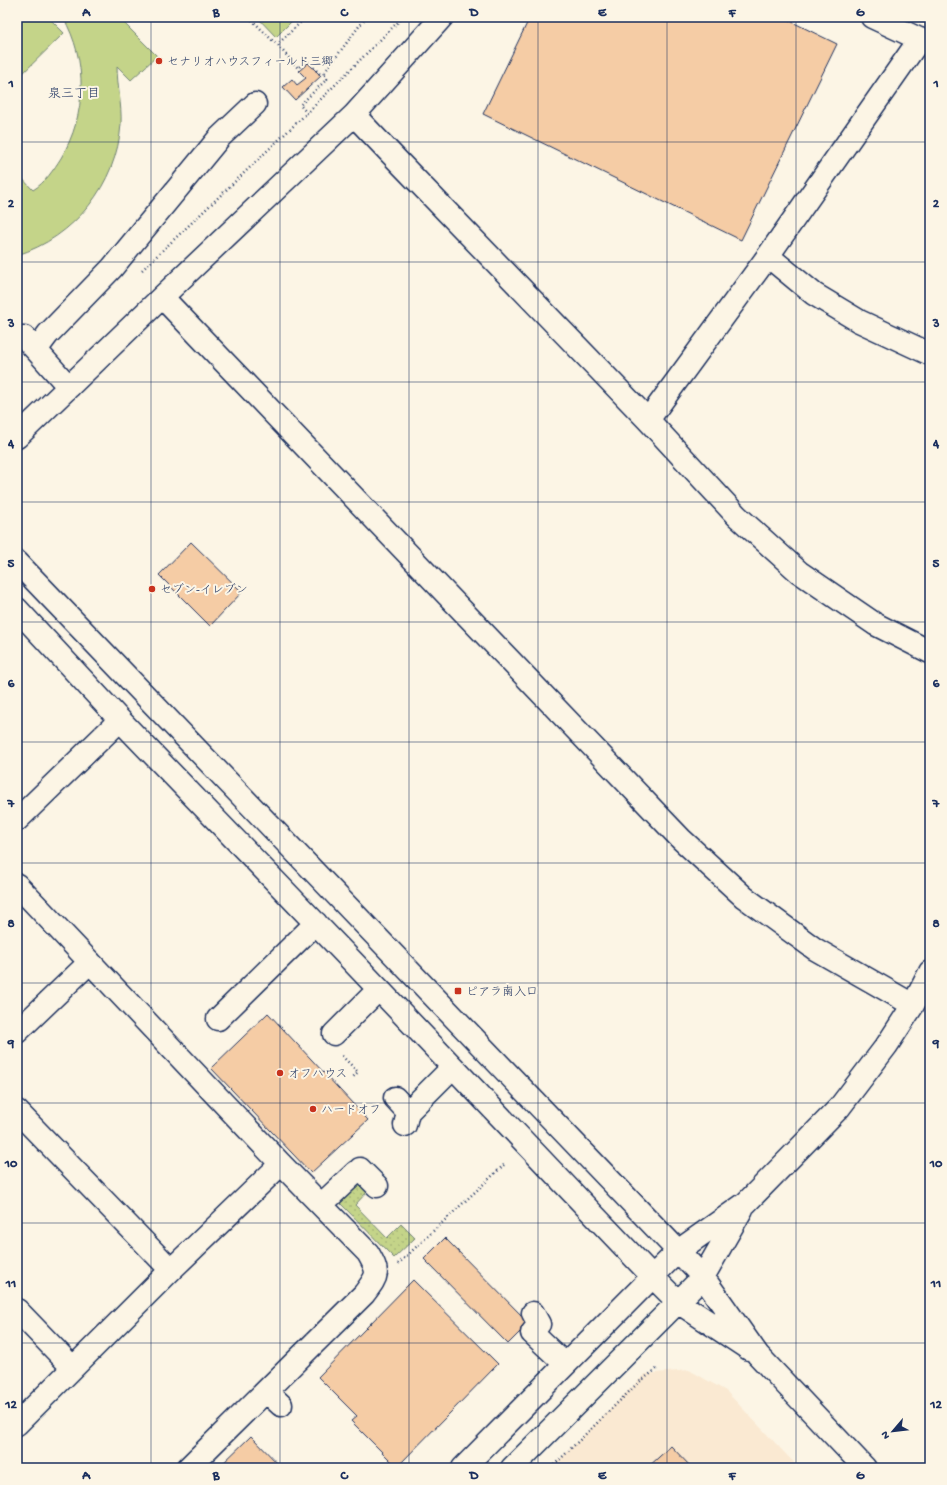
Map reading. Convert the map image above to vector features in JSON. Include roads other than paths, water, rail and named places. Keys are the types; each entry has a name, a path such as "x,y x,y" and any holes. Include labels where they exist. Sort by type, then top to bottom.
{"street":[{"path":"17,437 354,115 442,17"},
{"path":"648,420 925,42 872,17"},
{"path":"36,350 48,334 112,268 219,138 255,104"},
{"path":"354,115 648,420 737,516 799,572 875,624 930,652"},
{"path":"768,256 814,294 859,321 930,354"},
{"path":"162,297 681,839 744,897 809,944 913,1005"},
{"path":"17,337 24,337 69,387"},
{"path":"17,562 703,1277 758,1355 865,1468"},
{"path":"17,609 120,720 316,923 652,1276 678,1302 758,1355"},
{"path":"17,820 120,720"},
{"path":"17,885 281,1164 368,1253 376,1267 375,1280 364,1294 273,1398 188,1468"},
{"path":"218,1020 316,923"},
{"path":"17,1032 90,962"},
{"path":"463,1468 678,1251 746,1203 839,1108 887,1045 913,1005 930,972"},
{"path":"334,1034 379,989"},
{"path":"403,1111 453,1067"},
{"path":"17,1111 171,1270"},
{"path":"17,1424 72,1367 281,1164"},
{"path":"321,1205 358,1170 377,1186"},
{"path":"512,1468 703,1277 746,1203"},
{"path":"17,1310 72,1367"},
{"path":"533,1312 539,1324 532,1333 565,1364"}],"place":[{"name":"セナリオハウスフィールド三郷","path":"159,61"},
{"name":"セブン-イレブン","path":"152,589"},
{"name":"ピアラ南入口","path":"458,991"},
{"name":"オフハウス","path":"280,1073"},
{"name":"ハードオフ","path":"313,1109"}],"district":[{"name":"泉三丁目","path":"74,92"}]}
